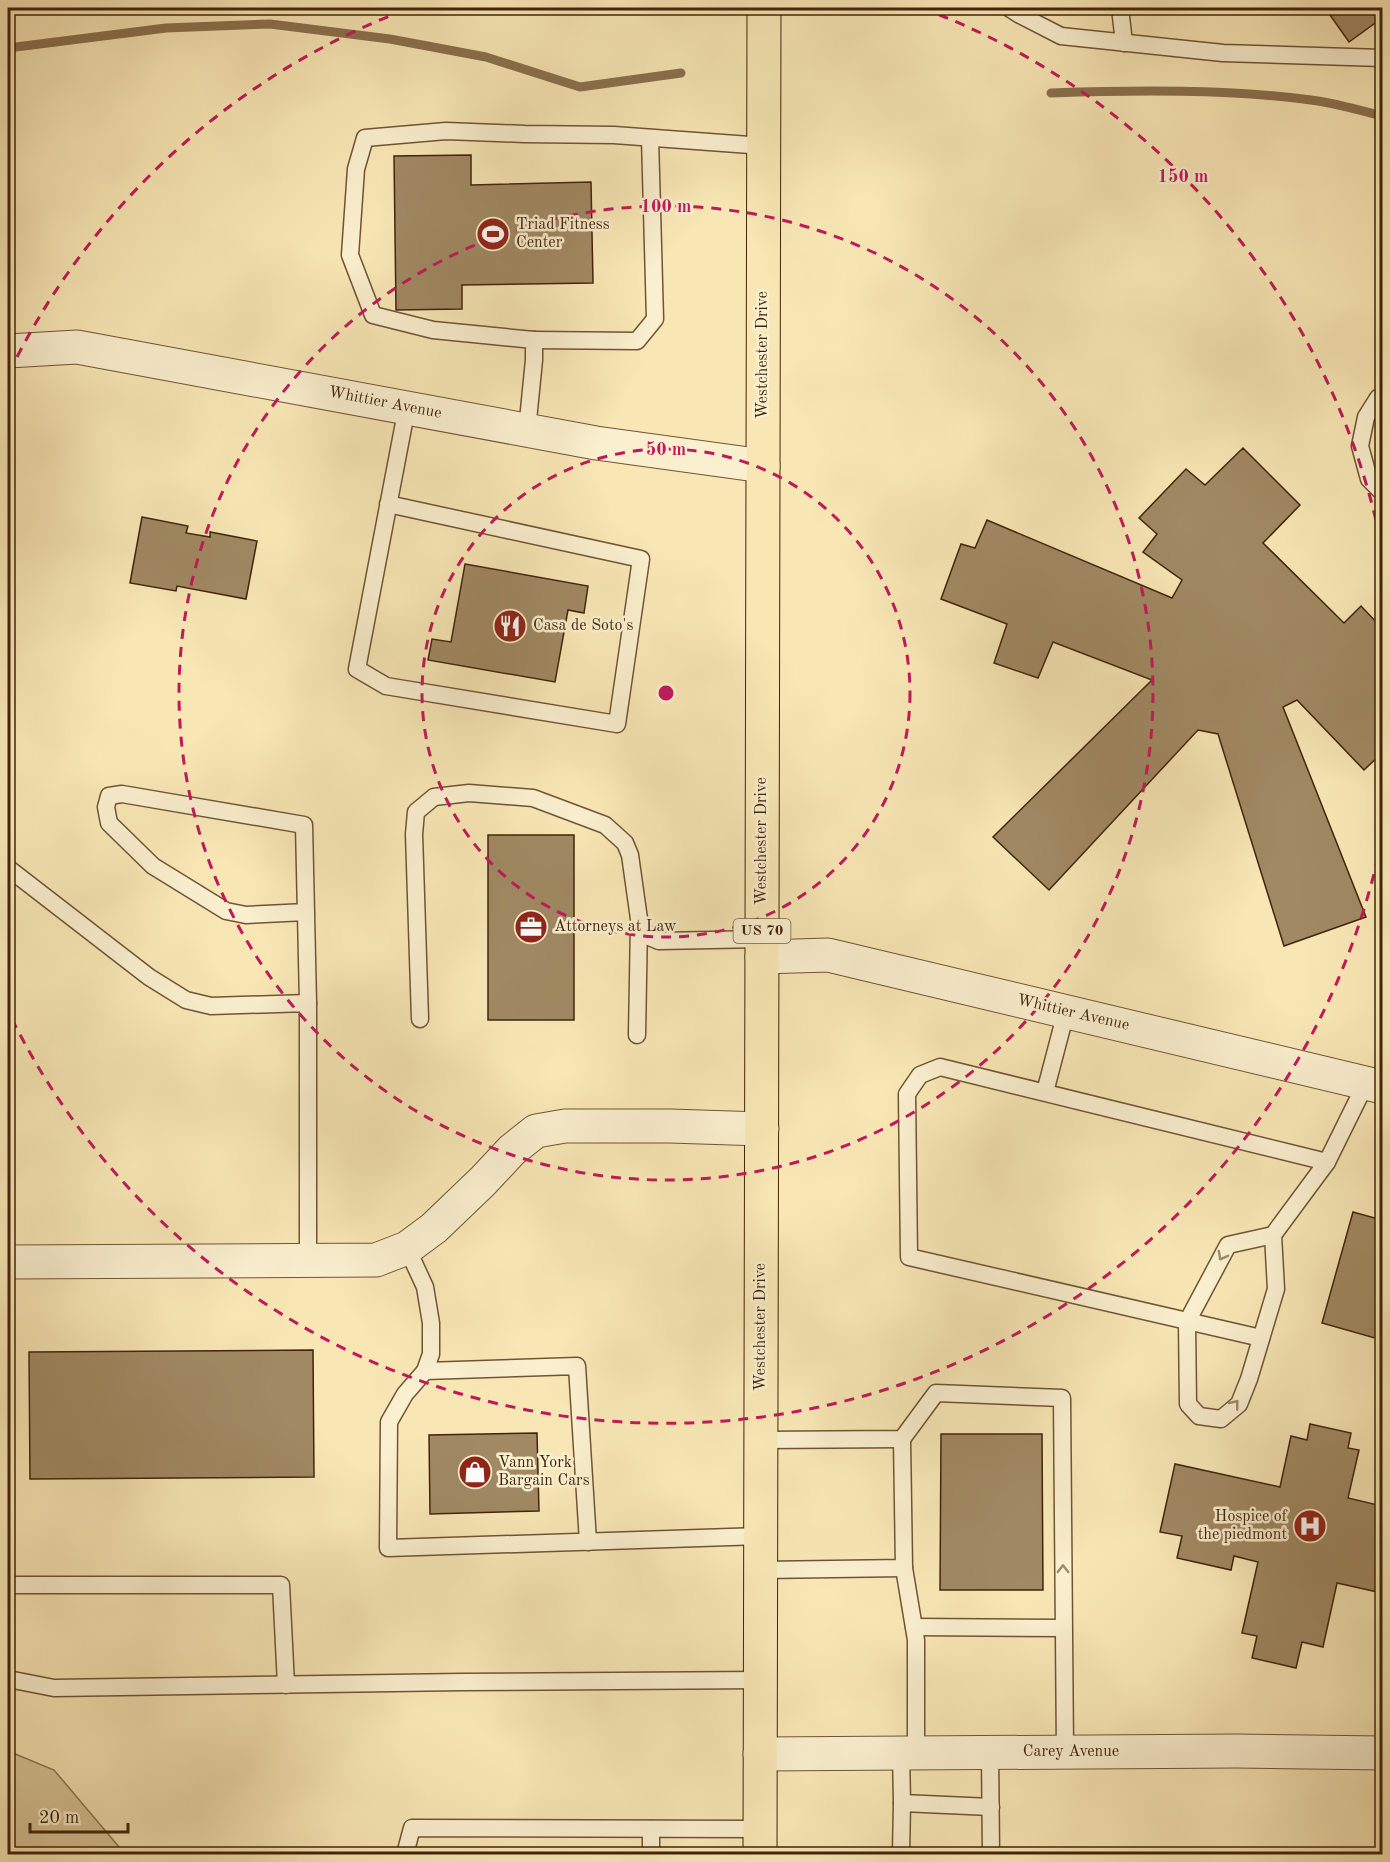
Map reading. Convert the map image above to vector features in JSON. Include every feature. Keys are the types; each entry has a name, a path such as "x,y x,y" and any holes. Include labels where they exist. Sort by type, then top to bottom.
{"main road":[{"name":"Westchester Drive","path":"760,1842 764,8"}],"street":[{"name":"Whittier Avenue","path":"8,351 77,348 596,443 763,466"},
{"name":"Whittier Avenue","path":"762,948 828,955 1374,1085"},
{"path":"8,1262 376,1260 407,1248 434,1228 512,1150 536,1131 576,1126 670,1126 762,1130"},
{"name":"Carey Avenue","path":"760,1754 1236,1751 1383,1753"}],"lane":[{"path":"1009,8 1061,36 1223,53 1383,58"},
{"path":"1120,8 1124,43"},
{"path":"650,138 655,319 637,341 534,340 433,330 373,315 350,255 356,169 365,138 446,131 614,135 764,146"},
{"path":"527,430 534,340"},
{"path":"1383,398 1378,398 1366,417 1360,446 1369,478 1383,492"},
{"path":"388,504 641,559 617,724 386,686 357,669 388,504 407,407"},
{"path":"420,1019 414,834 416,812 434,797 469,793 533,798 605,825 625,843 630,855 639,919 637,1035"},
{"path":"306,912 246,915 226,911 153,866 109,823 106,807 109,796 122,794 304,825 306,912 308,1003 308,1260"},
{"path":"8,868 149,977 186,1000 211,1006 308,1003"},
{"path":"639,919 647,936 659,941 762,948"},
{"path":"1045,1092 1066,1012"},
{"path":"1261,1338 909,1257 907,1094 920,1075 940,1067 1327,1162"},
{"path":"1273,1235 1228,1245 1187,1322 1188,1404 1199,1416 1221,1419 1239,1404 1249,1379 1276,1289 1273,1235 1327,1162 1374,1085"},
{"path":"407,1248 425,1287 431,1323 431,1354 425,1371 405,1394 389,1422 388,1548 761,1536"},
{"path":"425,1371 577,1366 588,1542"},
{"path":"902,1854 902,1803 909,1753 916,1640 904,1568 902,1439 936,1393 1062,1398 1065,1752"},
{"path":"761,1440 902,1439"},
{"path":"761,1570 904,1568"},
{"path":"8,1585 281,1585 286,1685"},
{"path":"914,1627 1064,1628"},
{"path":"8,1679 54,1688 761,1680"},
{"path":"990,1752 991,1854"},
{"path":"902,1803 991,1807"},
{"path":"405,1854 412,1828 651,1829 760,1842"},
{"path":"651,1829 651,1854"}],"shaded area":[{"path":"8,1751 54,1770 125,1854 8,1854"}],"building":[{"path":"1325,8 1382,8 1382,18 1349,42"},
{"name":"Triad Fitness Center","path":"471,155 471,185 591,182 593,283 462,285 462,309 396,310 394,156"},
{"path":"1243,448 1300,505 1263,543 1344,623 1361,606 1382,628 1382,753 1364,770 1297,700 1283,707 1366,917 1284,946 1218,734 1198,730 1049,890 993,837 1152,680 1053,642 1038,678 994,663 1007,624 941,599 961,544 975,548 987,520 1172,598 1182,580 1143,552 1157,534 1139,518 1186,469 1205,485"},
{"path":"142,517 188,526 186,533 210,537 210,532 257,541 246,599 177,586 176,591 130,583"},
{"name":"Casa de Soto's","path":"465,564 588,586 584,613 568,610 555,682 428,660 432,639 451,642"},
{"name":"Attorneys at Law","path":"488,835 574,835 574,1020 488,1020"},
{"path":"1353,1212 1382,1220 1382,1340 1322,1323"},
{"path":"313,1350 314,1477 30,1479 29,1352"},
{"path":"1310,1424 1351,1433 1348,1448 1359,1450 1348,1498 1382,1506 1382,1593 1337,1583 1323,1647 1302,1642 1296,1668 1252,1658 1257,1636 1242,1633 1258,1562 1234,1556 1231,1570 1177,1558 1182,1536 1160,1532 1175,1464 1280,1487 1291,1436 1307,1440"},
{"path":"537,1433 539,1511 430,1514 429,1435"},
{"path":"941,1434 1042,1434 1043,1590 940,1590"},
{"path":"1056,1849 1110,1849 1110,1854 1056,1854"},
{"path":"1172,1852 1223,1853 1223,1854 1172,1854"}],"waterway":[{"path":"8,48 166,28 270,24 390,39 486,57 580,87 681,73"},
{"path":"1051,93 1148,91 1279,96 1320,101 1382,116"}],"place":[{"name":"Triad Fitness Center","path":"493,234"},
{"name":"Casa de Soto's","path":"510,626"},
{"name":"Attorneys at Law","path":"531,927"},
{"name":"Vann York Bargain Cars","path":"475,1472"},
{"name":"Hospice of the piedmont","path":"1310,1526"}]}
